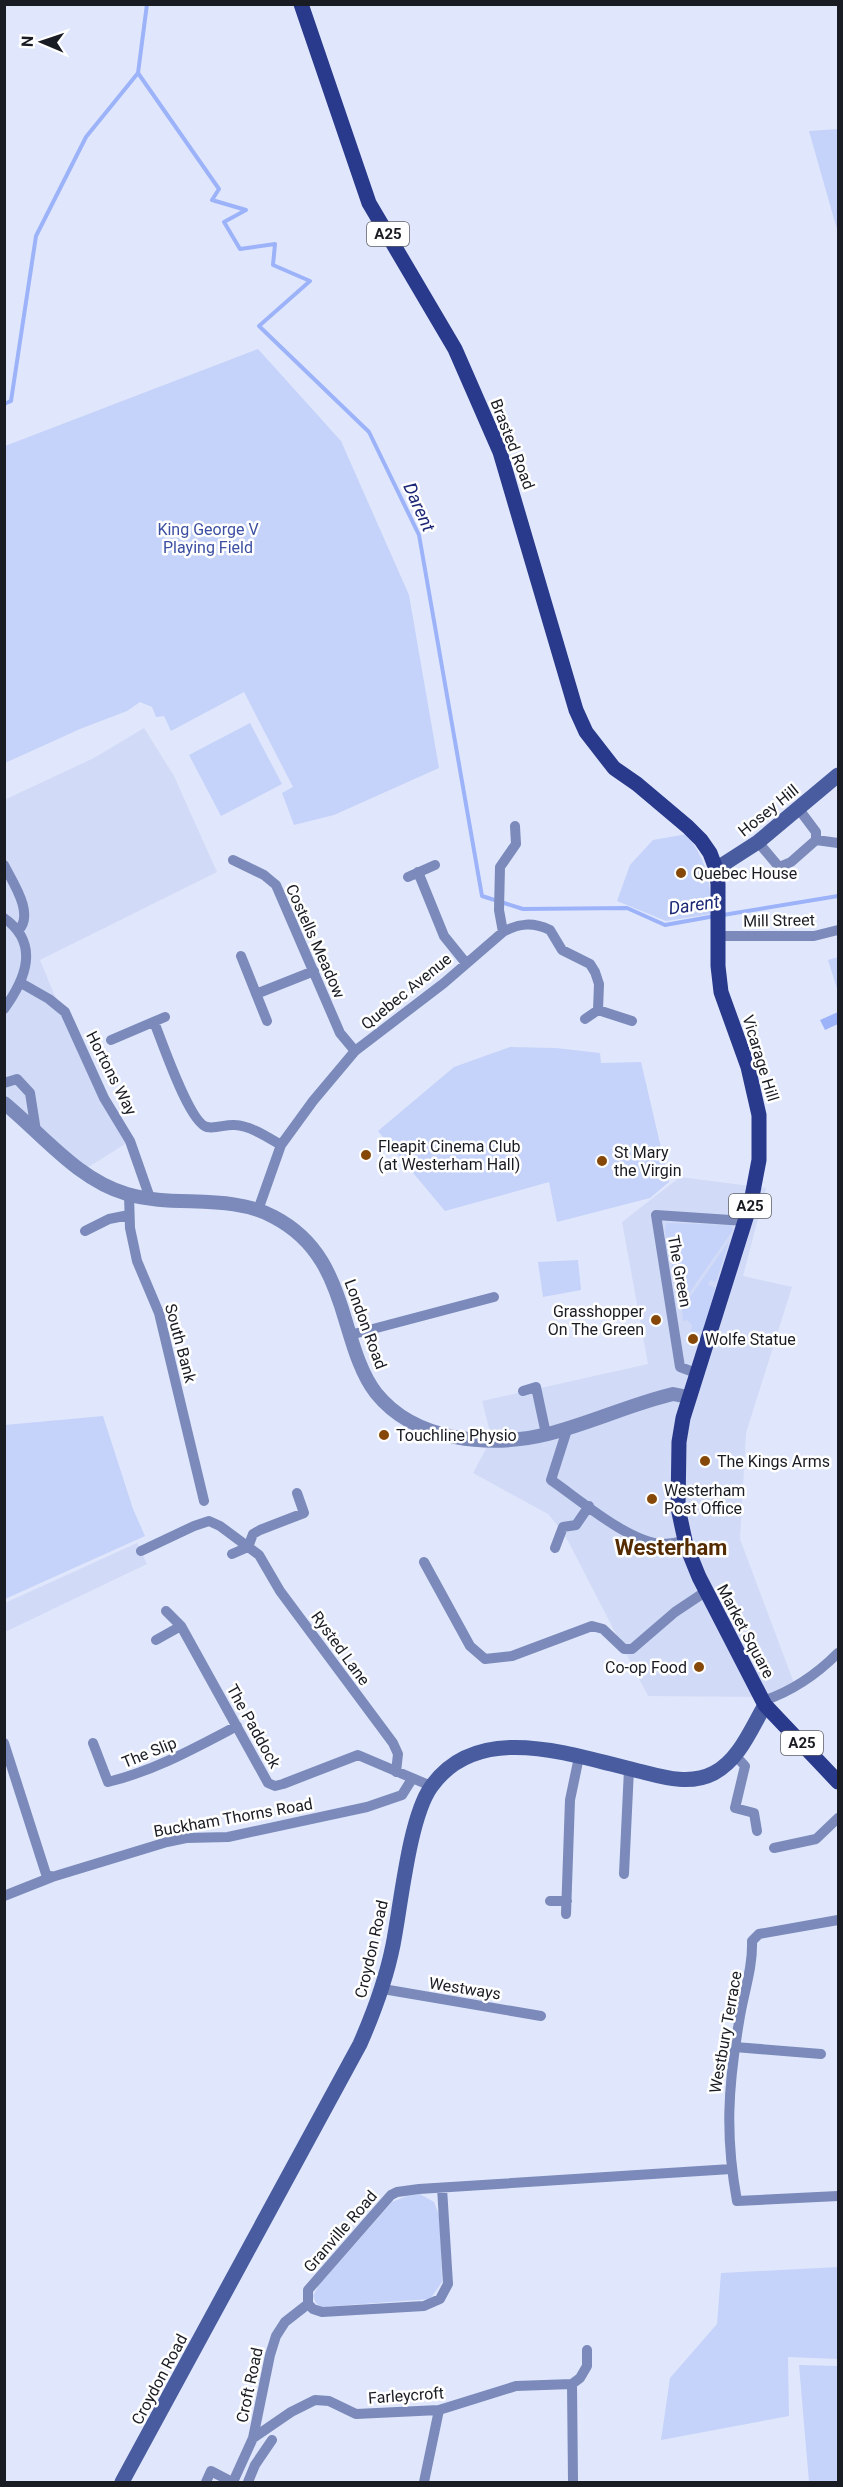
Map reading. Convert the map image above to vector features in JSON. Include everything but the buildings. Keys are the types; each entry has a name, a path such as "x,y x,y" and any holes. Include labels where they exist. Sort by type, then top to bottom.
{"main road":[{"name":"Brasted Road","path":"301,4 369,203 454,349 500,452 576,710 586,732 614,768 637,784 701,840 716,869"},
{"name":"Hosey Hill","path":"716,869 758,842 838,775"},
{"name":"A25","path":"716,869 719,936"},
{"name":"Vicarage Hill","path":"688,1397 746,1221 759,1160 760,1123 748,1067 722,992 718,966 719,936"},
{"name":"Market Square","path":"688,1397 679,1442 678,1474 678,1508 686,1541 705,1592 764,1703"},
{"name":"A25","path":"764,1703 838,1782"},
{"name":"Croydon Road","path":"122,2482 360,2044 383,1989 414,1833 431,1786 457,1762 471,1753 486,1749 519,1747 579,1757 686,1780 713,1773 728,1763 735,1755 764,1703"}],"street":[{"path":"758,842 779,867 791,862 816,840 816,832 798,807"},
{"path":"503,932 499,910 500,867 516,844 515,826"},
{"path":"816,840 838,843"},
{"name":"Costells Meadow","path":"233,860 264,875 276,885 340,1033 355,1051"},
{"path":"4,865 26,912 23,926 18,931"},
{"path":"435,866 413,875 444,936 465,962"},
{"path":"4,918 18,931 26,950 27,967 21,983 4,1009"},
{"name":"Quebec Avenue","path":"258,1210 281,1145 313,1101 355,1051 429,995 503,932 514,926 529,924 550,930 562,950 590,964 596,972 599,984 598,1011"},
{"name":"Mill Street","path":"719,936 814,936 838,930"},
{"path":"241,956 267,1021"},
{"path":"256,994 314,971"},
{"name":"Hortons Way","path":"21,983 49,999 64,1012 104,1098 130,1141 150,1198"},
{"path":"585,1019 598,1011 632,1021"},
{"path":"111,1040 160,1019 189,1107 196,1121 206,1127 234,1125 245,1127 281,1145"},
{"path":"4,1083 17,1079 30,1094 36,1131"},
{"name":"London Road","path":"4,1103 95,1182 129,1195 237,1205 276,1217 316,1251 335,1284 360,1364 375,1392 410,1422 445,1435 489,1440 515,1440 565,1429 669,1395 688,1397"},
{"name":"South Bank","path":"129,1195 129,1215 137,1261 159,1312 204,1501"},
{"path":"85,1231 109,1219 129,1215"},
{"name":"The Green","path":"696,1373 680,1367 656,1215 746,1221"},
{"path":"350,1335 494,1297"},
{"path":"523,1391 536,1388 546,1434"},
{"path":"565,1429 566,1433 551,1480 608,1522 657,1544 686,1541"},
{"path":"232,1554 248,1547 253,1534 260,1530 304,1513 297,1493"},
{"path":"555,1548 563,1527 576,1525 589,1506"},
{"name":"Rysted Lane","path":"141,1551 209,1521 220,1526 259,1555 280,1591 393,1743 398,1754 396,1772"},
{"path":"424,1562 470,1647 485,1659 512,1656 592,1626 603,1629 624,1649 632,1649 675,1612 705,1592"},
{"name":"The Paddock","path":"166,1611 182,1626 268,1783 275,1785 358,1755 431,1786"},
{"path":"156,1640 182,1626"},
{"path":"764,1703 817,1674 838,1653"},
{"name":"The Slip","path":"93,1743 108,1782 134,1776 165,1764 237,1726"},
{"path":"4,1743 46,1874 52,1876"},
{"path":"735,1755 745,1766 735,1808 754,1813 757,1831"},
{"path":"566,1914 570,1800 579,1757"},
{"path":"624,1874 630,1769"},
{"path":"4,1775 14,1777 16,1782"},
{"name":"Buckham Thorns Road","path":"4,1896 52,1876 167,1842 186,1838 228,1837 367,1807 402,1795 412,1779"},
{"path":"774,1848 816,1839 838,1818"},
{"path":"550,1901 567,1901"},
{"name":"Westbury Terrace","path":"838,1920 755,1936 735,2047 728,2125 731,2169 737,2201 838,2196"},
{"name":"Westways","path":"383,1989 541,2016"},
{"path":"735,2047 821,2054"},
{"name":"Granville Road","path":"308,2304 308,2290 391,2195 403,2190 731,2169"},
{"path":"308,2304 313,2309 322,2312 424,2306 440,2299 448,2284 442,2188"},
{"name":"Croft Road","path":"232,2482 253,2438 276,2336 285,2322 308,2304"},
{"path":"573,2482 572,2384 580,2378 587,2366 587,2350"},
{"name":"Farleycroft","path":"253,2438 291,2412 315,2400 329,2401 356,2414 439,2410 516,2386 572,2384"},
{"path":"424,2482 439,2410"},
{"path":"248,2482 255,2465 272,2440"},
{"path":"206,2482 211,2471 232,2482"}],"shaded area":[{"path":"144,728 174,776 217,872 40,960 54,994 130,1141 82,1171 5,1106 4,800 94,758"},
{"path":"680,1177 766,1188 743,1276 792,1287 746,1433 740,1539 794,1683 769,1697 648,1696 568,1541 558,1526 548,1514 473,1473 488,1445 490,1432 482,1401 648,1364 622,1222"},
{"path":"137,1543 147,1564 5,1632 5,1603"}],"green space":[{"path":"838,129 838,233 809,131"},
{"name":"King George V Playing Field","path":"258,349 341,441 409,595 439,768 334,815 294,825 282,793 293,787 244,692 171,731 164,716 156,717 152,707 140,702 127,711 80,729 5,763 5,446"},
{"path":"250,723 282,784 221,816 189,755"},
{"path":"687,834 704,863 710,890 711,914 666,921 617,901 630,865 653,840"},
{"path":"838,957 838,992 828,960"},
{"path":"510,1047 556,1048 600,1053 601,1063 641,1062 669,1182 650,1198 557,1222 549,1182 445,1211 378,1131 454,1067"},
{"path":"666,1223 731,1225 733,1230 680,1306 665,1231"},
{"path":"729,1241 716,1282 710,1280 708,1285 715,1288 703,1332 691,1331 692,1325 687,1320 683,1321 682,1309"},
{"path":"578,1260 581,1290 543,1297 538,1262"},
{"path":"103,1416 133,1509 145,1536 5,1599 5,1425"},
{"path":"420,2194 434,2202 440,2218 442,2282 430,2299 321,2307 316,2303 313,2296 319,2285 392,2202"},
{"path":"838,2267 838,2359 788,2357 789,2416 661,2440 670,2378 717,2324 721,2273"},
{"path":"799,2365 838,2366 838,2482 809,2482"}],"water":[{"path":"838,1012 838,1024 825,1030 820,1020"}],"waterway":[{"name":"Darent","path":"147,4 138,73 219,189 212,200 246,210 224,222 240,249 275,244 273,265 310,281 259,326 369,432 419,535 482,896 523,909 627,908 665,925 715,916"},
{"path":"4,404 11,401 36,236 86,137 138,73"},
{"name":"Darent","path":"723,915 838,896"}],"place":[{"name":"Quebec House","path":"681,873"},
{"name":"Fleapit Cinema Club (at Westerham Hall)","path":"366,1155"},
{"name":"St Mary the Virgin","path":"602,1161"},
{"name":"Grasshopper On The Green","path":"656,1320"},
{"name":"Wolfe Statue","path":"693,1339"},
{"name":"Touchline Physio","path":"384,1435"},
{"name":"The Kings Arms","path":"705,1461"},
{"name":"Westerham Post Office","path":"652,1499"},
{"name":"Co-op Food","path":"699,1667"}],"district":[{"name":"Westerham","path":"671,1547"}]}
